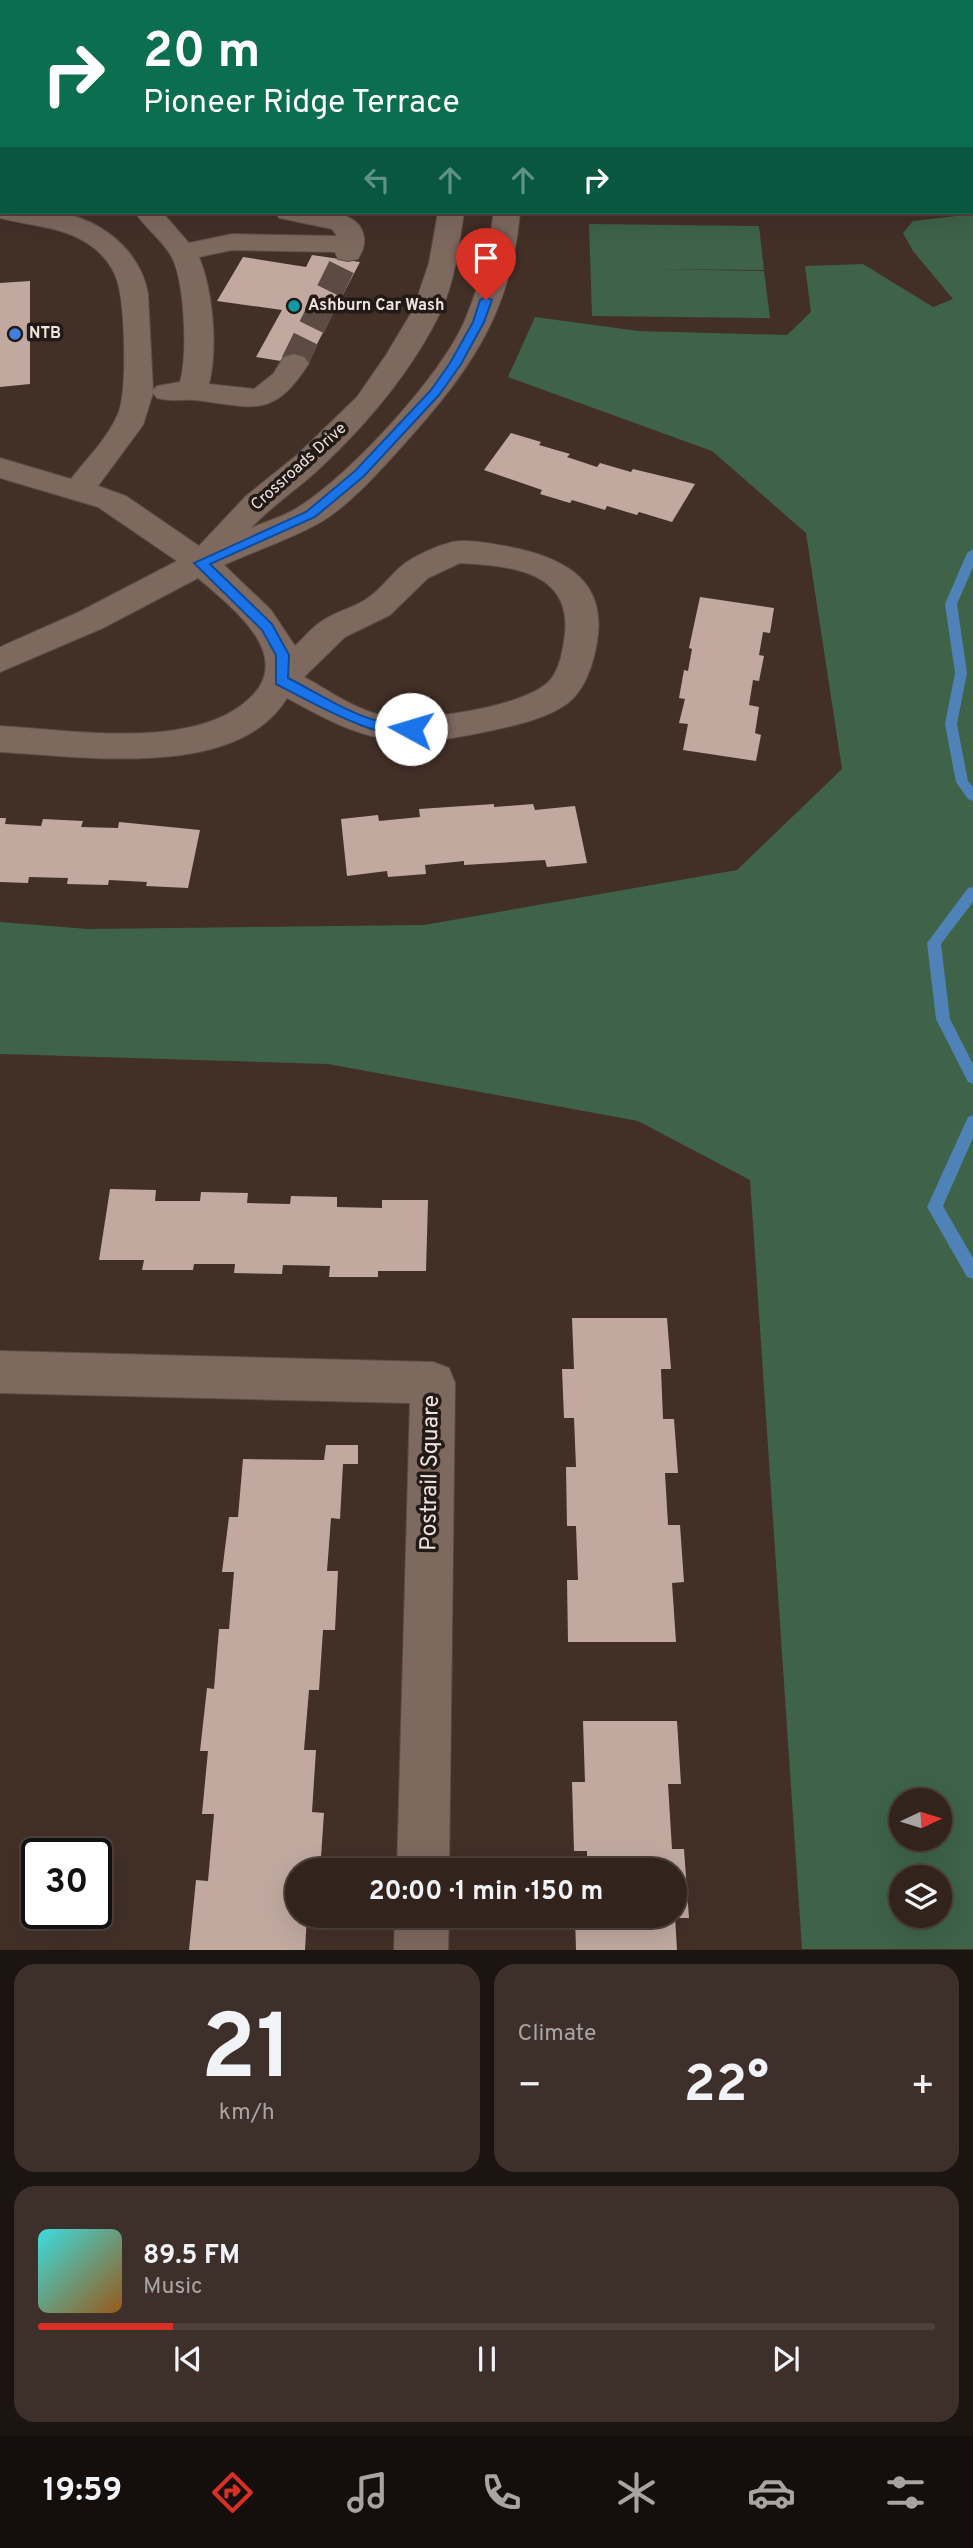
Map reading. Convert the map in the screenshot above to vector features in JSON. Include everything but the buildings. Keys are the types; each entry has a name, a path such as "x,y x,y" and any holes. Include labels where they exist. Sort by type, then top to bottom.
{"street":[{"path":"20,214 58,220 122,219 183,251 232,242 295,245 348,252 350,231 342,223 298,214"},
{"name":"Crossroads Drive","path":"200,563 257,503 308,462 373,394 400,356 427,310 443,263 451,214"},
{"name":"Crossroads Drive","path":"0,660 92,620 200,563 311,514 360,474 435,392 479,322 500,257 508,214"},
{"path":"78,491 132,418 138,394 140,370 132,282 123,262 107,244 122,219"},
{"path":"183,251 193,277 200,363 193,390"},
{"path":"138,394 193,390 233,398 254,398 270,394 284,383 294,363"},
{"path":"0,468 107,499 200,563 267,627 282,655 281,680"},
{"path":"0,738 158,744 182,742 236,727 258,711 281,680 333,629 378,607 416,570 456,552 502,555 530,562 558,574 579,596 583,609 585,624 574,670 568,681 547,702 515,714 411,729 382,728 357,719 281,680"},
{"name":"Postrail Square","path":"0,1372 433,1383 423,1858"},
{"path":"421,1950 422,1928"}],"green space":[{"path":"973,214 973,1949 802,1949 750,1180 638,1121 328,1064 0,1054 0,922 88,929 424,925 737,870 842,769 806,533 712,451 508,377 535,317 638,331 787,335 811,312 805,266 863,264 933,307 953,299 913,251 903,233 913,221"},
{"path":"589,224 759,226 764,270 649,269 764,271 770,318 592,316"}],"waterway":[{"path":"973,553 951,604 961,673 951,724 962,782 973,796"},
{"path":"973,892 934,943 943,1019 973,1078"},
{"path":"973,1121 935,1207 973,1272"}],"tunnel":[{"path":"294,363 345,260"}],"place":[{"name":"Ashburn Car Wash","path":"294,306"},
{"name":"NTB","path":"15,334"}],"route":[{"path":"411,729 382,728 357,719 281,680 282,655 267,627 200,563 311,514 360,474 435,392 479,322 486,300"}]}
